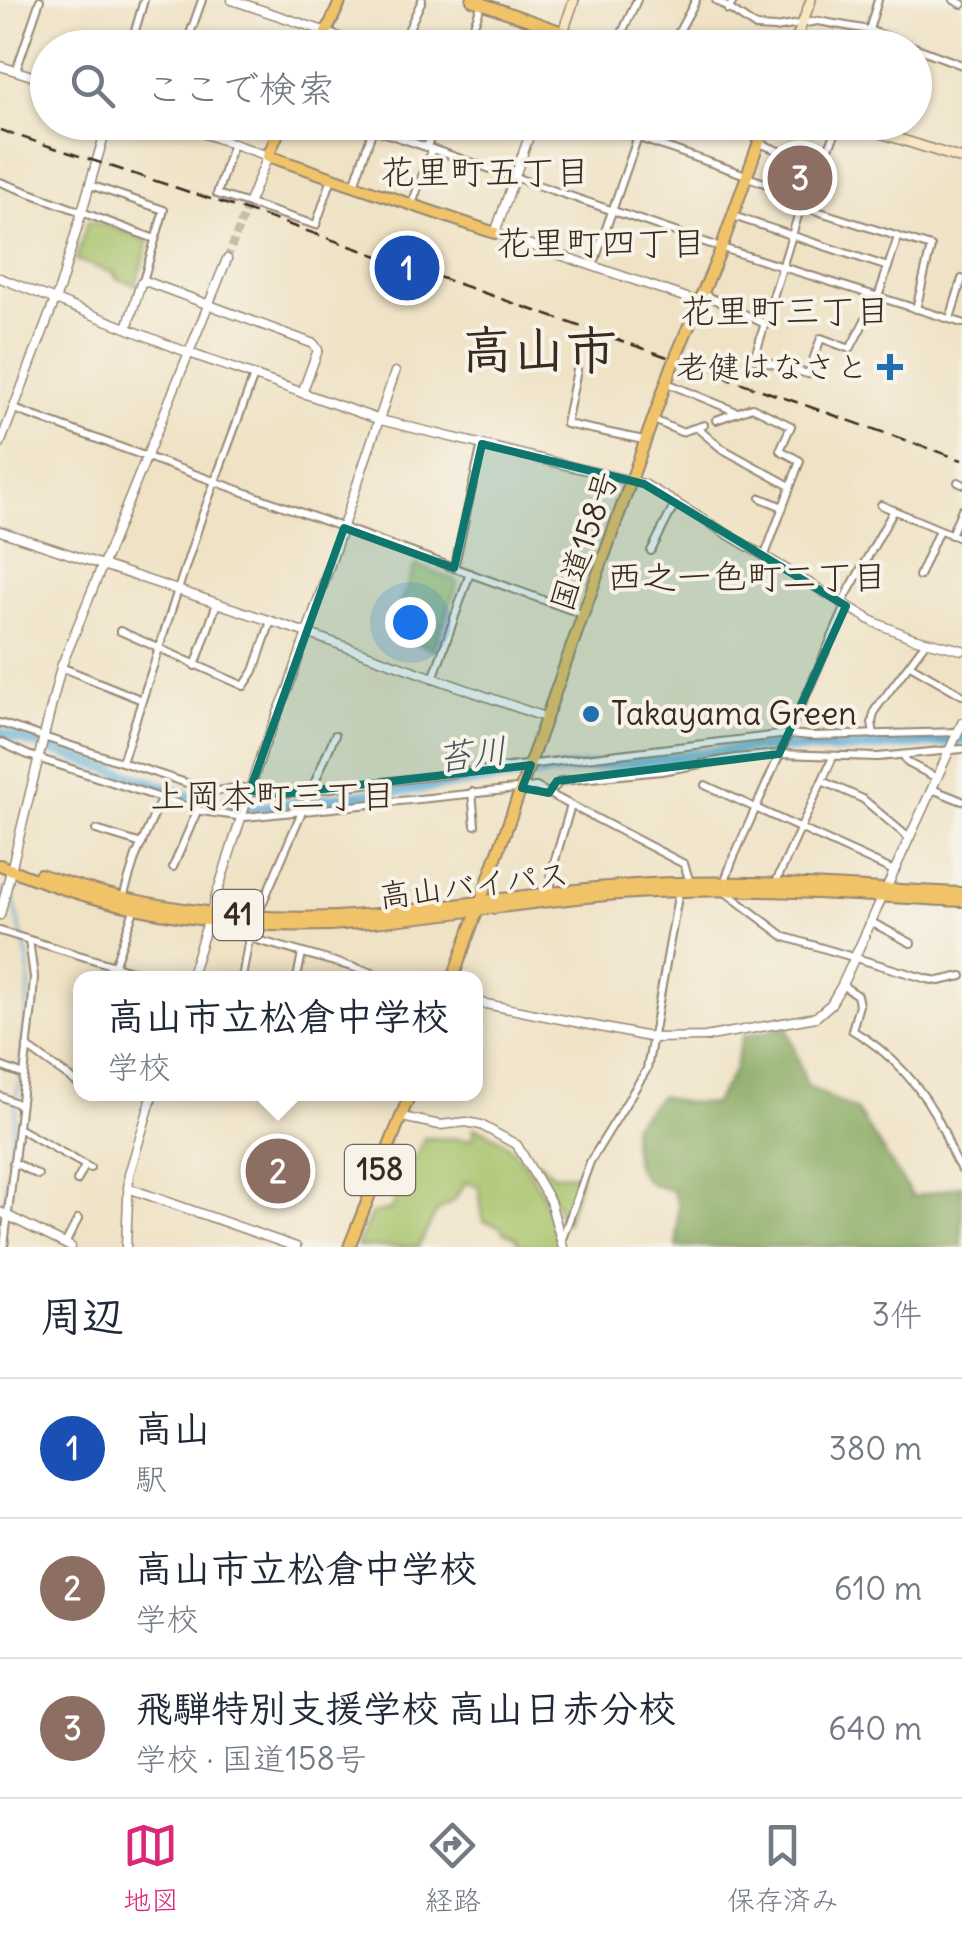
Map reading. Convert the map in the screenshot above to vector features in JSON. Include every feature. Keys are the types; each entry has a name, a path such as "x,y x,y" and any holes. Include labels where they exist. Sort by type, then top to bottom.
{"main road":[{"path":"327,30 341,0"},
{"path":"564,30 574,0"},
{"path":"799,30 811,0"},
{"path":"479,1 557,30"},
{"path":"276,140 268,156 496,233"},
{"name":"国道158号","path":"456,971 671,368 722,248 760,140"},
{"path":"903,140 962,159"},
{"name":"高山バイパス","path":"0,862 65,890 121,906 285,926 334,924 551,893 690,882 724,887 882,893 962,892"},
{"name":"高山バイパス","path":"14,868 213,918 376,914 775,884 962,901"},
{"name":"158","path":"349,1247 407,1101"}],"street":[{"path":"16,71 40,0"},
{"path":"135,30 144,0"},
{"path":"191,30 202,0"},
{"path":"232,0 320,30"},
{"path":"408,30 422,0"},
{"path":"508,13 512,0"},
{"path":"621,30 637,0"},
{"path":"680,30 696,0"},
{"path":"716,0 749,24 764,28 818,21 869,30 878,0"},
{"path":"728,10 734,0"},
{"path":"954,0 962,4"},
{"path":"470,30 479,1"},
{"path":"932,53 962,64"},
{"path":"0,66 30,76"},
{"path":"0,444 9,407 56,299 103,140"},
{"path":"222,140 268,156 250,202"},
{"path":"353,186 369,140"},
{"path":"408,140 722,248 962,323"},
{"path":"411,206 432,140"},
{"path":"528,140 496,233 701,298 766,324"},
{"path":"593,266 637,140"},
{"path":"646,140 805,197"},
{"path":"839,140 820,167 801,206 754,359 808,374 821,338 850,350 878,297 898,237"},
{"path":"759,143 820,167"},
{"path":"233,144 217,194 316,225 332,178"},
{"path":"0,182 155,240"},
{"path":"90,185 164,210 127,328"},
{"path":"801,206 931,247 916,309"},
{"path":"733,216 888,267"},
{"path":"0,915 61,667 226,259"},
{"path":"0,278 189,352 380,420 632,479 765,554 874,622 926,642 962,650"},
{"path":"950,320 962,279"},
{"path":"143,281 318,346 302,393"},
{"path":"577,370 566,424 646,440"},
{"path":"193,971 213,918 241,815 344,528 395,372"},
{"path":"122,762 254,376"},
{"path":"666,382 737,412"},
{"path":"9,407 584,615"},
{"path":"716,420 752,407 791,426 780,450 800,460 765,554"},
{"path":"652,420 682,432 700,426 721,448 790,486"},
{"path":"454,568 482,444"},
{"path":"761,498 783,507"},
{"path":"651,552 676,502"},
{"path":"882,505 962,539"},
{"path":"951,535 962,509"},
{"path":"894,510 844,605 724,887 785,937 927,979 939,981 962,976"},
{"path":"919,576 940,530"},
{"path":"0,531 547,718"},
{"path":"433,678 470,573"},
{"path":"196,666 216,603"},
{"path":"120,631 244,686 254,671 271,621"},
{"path":"874,735 874,710 926,642"},
{"path":"910,665 962,695"},
{"path":"61,667 142,700"},
{"path":"0,723 211,790 239,786 249,792 272,795 788,735 959,730 842,985 831,1004 816,1017 705,1037 654,1038 483,1003"},
{"path":"257,916 335,735"},
{"path":"0,742 198,810 241,815 536,787 684,864 690,882"},
{"path":"549,793 561,781 780,753 833,757 962,749"},
{"path":"904,755 908,763 937,778"},
{"path":"775,884 833,757"},
{"path":"822,781 864,799 910,838"},
{"path":"705,785 894,871"},
{"path":"932,789 962,800"},
{"path":"472,792 474,825"},
{"path":"124,898 162,797"},
{"path":"551,893 551,874 571,805"},
{"path":"173,867 198,810"},
{"path":"96,830 142,844"},
{"path":"563,1243 590,1162 646,1069 680,890"},
{"path":"116,971 133,913"},
{"path":"213,918 222,930 366,971"},
{"path":"870,922 911,943"},
{"path":"0,931 130,971"},
{"path":"243,971 250,938"},
{"path":"4,1247 4,1214 34,977 25,939"},
{"path":"299,971 302,953"},
{"path":"842,985 857,995 859,1005 852,1030 883,1049 898,1066 934,1113 962,1170"},
{"path":"27,1046 73,1080"},
{"path":"0,1066 21,1074"},
{"path":"0,1096 17,1104"},
{"path":"126,1247 133,1156 151,1101"},
{"path":"402,1116 440,1125 466,1122 517,1145 550,1201 563,1243"},
{"path":"17,1128 88,1167 78,1181"},
{"path":"13,1162 38,1175"},
{"path":"128,1188 296,1247"},
{"path":"4,1214 68,1246 78,1220"}],"highlighted area":[{"path":"482,444 644,484 846,606 779,754 557,781 549,793 522,788 531,765 272,795 250,790 344,528 454,568"}],"green space":[{"path":"88,220 149,241 136,285 76,260"},
{"path":"415,565 456,581 457,585 434,649 391,634"},
{"path":"787,1027 807,1086 857,1111 913,1197 962,1185 962,1247 677,1247 678,1204 672,1190 649,1182 637,1168 632,1125 660,1096 714,1104 734,1071 743,1036"},
{"path":"474,1128 508,1145 532,1174 559,1247 520,1247 515,1236 483,1221 479,1187 466,1182 454,1200 436,1213 418,1247 357,1247 371,1214 391,1210 424,1138 473,1139"},
{"path":"539,1161 553,1175 581,1174 566,1224 561,1222 556,1203 534,1166"}],"waterway":[{"name":"苔川","path":"0,732 214,804 255,808 755,747 838,749 962,740"},
{"path":"0,890 13,898 29,965 4,1210"},
{"path":"0,1246 3,1218"}],"tunnel":[{"path":"227,259 249,202"}],"railway":[{"path":"0,130 30,140"},
{"path":"31,140 287,224 962,460"}],"place":[{"name":"飛騨特別支援学校 高山日赤分校","path":"800,178"},
{"name":"高山","path":"407,268"},
{"name":"老健はなさと","path":"890,367"},
{"name":"Takayama Green","path":"591,714"},
{"name":"高山市立松倉中学校","path":"278,1171"}],"district":[{"name":"花里町五丁目","path":"485,172"},
{"name":"花里町四丁目","path":"601,243"},
{"name":"花里町三丁目","path":"785,311"},
{"name":"高山市","path":"539,350"},
{"name":"西之一色町二丁目","path":"747,577"},
{"name":"上岡本町三丁目","path":"273,796"}]}
